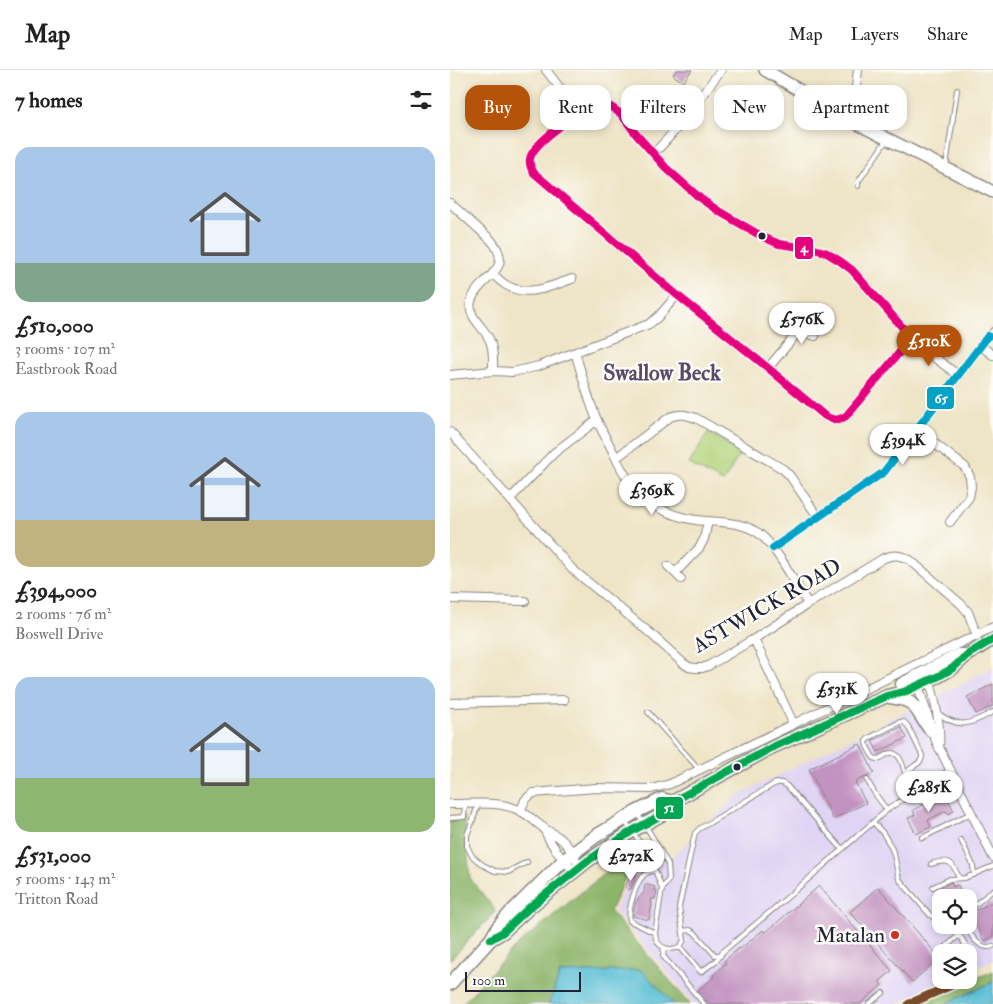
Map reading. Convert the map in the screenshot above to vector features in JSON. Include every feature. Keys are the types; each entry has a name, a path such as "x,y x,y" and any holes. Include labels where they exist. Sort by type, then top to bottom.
{"main road":[{"path":"765,70 794,87"},
{"path":"870,130 993,192"},
{"path":"492,939 498,927 544,878 596,836 636,826 666,812 672,802 773,747 887,696 904,692 922,678 953,668 967,655 993,639"},
{"path":"887,696 910,703 932,731"},
{"path":"636,826 636,812 662,799 672,802"},
{"path":"450,984 492,939 503,932 530,907 577,869 636,826"}],"street":[{"path":"546,70 558,85"},
{"path":"653,154 688,116 721,70"},
{"path":"856,85 858,70"},
{"path":"556,130 537,147 530,159 531,168 540,179 824,416 841,420 900,352 907,340 902,328 852,270 840,260 825,252 779,244 763,237 720,212 701,198 666,168 617,110 611,107"},
{"path":"451,206 491,240 499,252 498,267 476,291 470,306 471,314 487,334 491,343 493,371"},
{"path":"493,274 506,285 526,291 538,290 572,279"},
{"path":"450,375 493,371 513,372 539,366 649,324 658,317 677,295"},
{"path":"790,316 799,331 815,336"},
{"path":"768,368 799,331"},
{"path":"773,548 884,472 990,333"},
{"path":"907,340 912,341 958,375"},
{"path":"981,346 993,355"},
{"path":"574,352 597,420 629,481 641,496 667,512 682,517 727,522 749,528 760,534 773,548 808,604"},
{"path":"616,458 670,417 678,414 686,415 696,418 782,469 790,476 818,517"},
{"path":"510,499 554,453 597,420"},
{"path":"917,430 965,467 970,477 969,497 950,522"},
{"name":"ASTWICK ROAD","path":"450,432 572,569 689,667 702,668 708,666 890,555 904,556 910,560 961,604 968,612 977,636"},
{"path":"675,573 700,548 708,521"},
{"path":"668,566 681,579"},
{"path":"450,598 525,601"},
{"path":"521,810 525,800 533,793 596,788 651,789 670,784 993,627"},
{"path":"754,639 793,723"},
{"path":"922,678 937,713 940,739 939,748"},
{"path":"922,678 932,731 993,857"},
{"path":"450,703 564,700"},
{"path":"450,804 501,804 521,810 544,829 562,840 568,857 577,869"},
{"path":"544,829 548,839 568,857 577,869"}],"lane":[{"path":"946,168 957,90"},
{"path":"858,186 858,182 888,139"},
{"path":"648,712 699,769"},
{"path":"937,713 945,719 966,724 993,712"},
{"path":"906,774 908,769 920,762 922,755 908,726 904,722 900,722 869,738 866,741 866,745 872,756 878,759 888,753 893,752 896,754 900,760 906,774 915,791"},
{"path":"683,931 690,930 694,932 717,955 790,895 887,810 950,770"},
{"path":"868,780 875,794 887,810"},
{"path":"636,826 668,864 669,879 662,889 656,939 664,948 671,950 680,947 684,940 679,907 694,833 774,784 783,782 842,849"},
{"path":"450,818 464,818 465,804"},
{"path":"478,804 467,835 468,846 472,856 483,865 495,871 508,872 527,862"},
{"path":"922,838 972,813"},
{"path":"873,822 883,833 890,845 894,854 899,879 932,916"},
{"path":"636,826 662,889"},
{"path":"961,840 973,865 974,875"},
{"path":"931,864 945,860 955,869 958,878"},
{"path":"933,887 950,879 965,878 993,868"},
{"path":"655,869 643,875 633,895 629,917 630,921 656,932"},
{"path":"977,903 993,890"},
{"path":"970,934 982,946 993,946"},
{"path":"949,944 959,935 965,944"},
{"path":"680,947 701,972 717,960 725,949"},
{"path":"664,948 663,956 704,1004"},
{"path":"869,1004 883,993"}],"shaded area":[{"path":"993,668 993,960 977,967 977,944 932,944 932,988 896,1004 694,1004 615,911 631,872 671,858 737,796"}],"green space":[{"path":"708,432 741,452 723,482 689,464"},
{"path":"450,817 464,817 470,878 496,911 450,960"},
{"path":"621,862 626,876 610,911 690,1004 674,1004 640,970 560,973 549,1004 462,1004 515,947 606,872"},
{"path":"993,971 993,982 945,1004 916,1004 951,989 977,989 977,978"}],"water":[{"path":"641,970 674,1004 549,1004 560,973"},
{"path":"993,982 993,1004 945,1004"}],"building":[{"path":"677,70 692,70 683,82 673,75"},
{"path":"993,684 993,706 976,714 967,697"},
{"path":"901,727 907,738 878,752 872,741"},
{"path":"860,744 874,773 855,782 866,803 833,819 809,769"},
{"path":"941,796 943,799 947,797 954,811 948,814 946,811 928,820 931,827 916,834 908,818 915,815 913,810"},
{"path":"632,873 637,876 630,890 625,887"},
{"path":"951,882 953,887 958,885 960,889 937,889"},
{"path":"645,884 655,887 654,890 657,890 655,899 651,899 649,920 633,916 636,901 644,892"},
{"path":"819,886 892,971 879,982 882,985 860,1004 709,1004 698,991 714,977 713,975 726,963 724,961 763,930 765,933"},
{"name":"Matalan","path":"878,887 932,949 932,965 912,982 850,912"},
{"path":"993,902 993,937 984,941 977,927 977,910"}],"transit line":[{"name":"4","path":"605,106 611,107 621,114 666,168 701,199 763,237 779,244 825,252 840,261 852,270 903,328 906,337 904,347 846,416 840,419 825,416 677,295 534,173 530,166 530,159 532,153 543,140 579,114 605,106"},
{"name":"65","path":"773,548 884,472 988,336"},
{"name":"51","path":"491,939 503,932 530,907 589,860 632,831 667,812 672,802 773,747 887,696 904,692 939,676 993,639"},
{"path":"909,1004 943,989"}],"place":[{"name":"Matalan","path":"895,935"}],"district":[{"name":"Swallow Beck","path":"662,373"}]}
